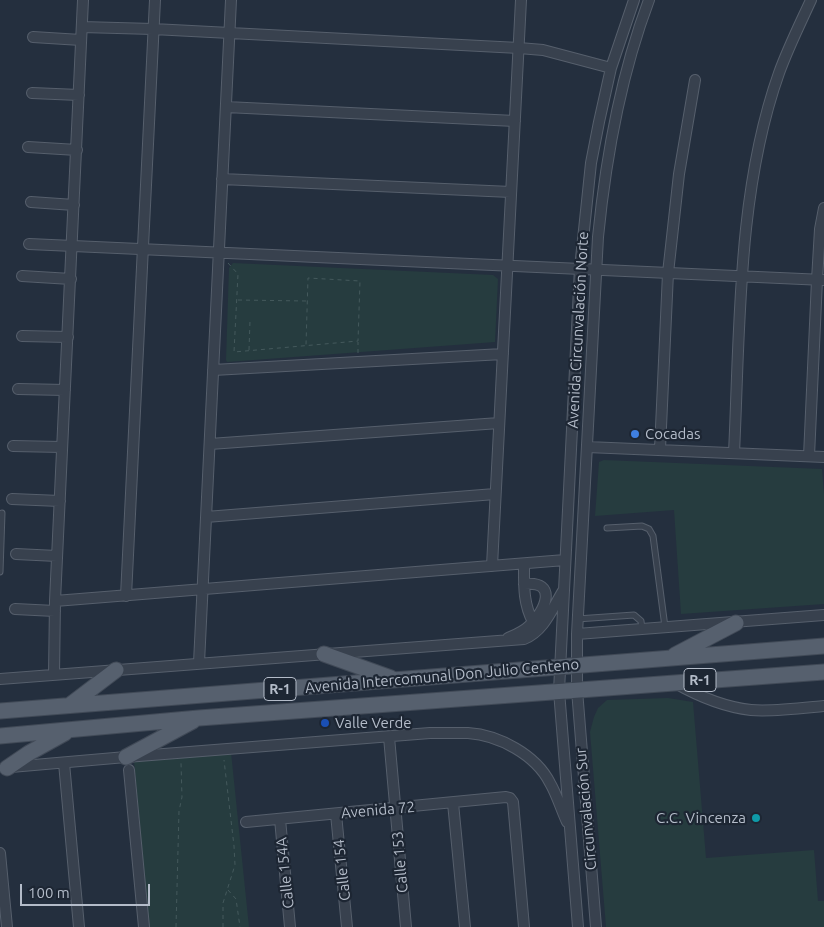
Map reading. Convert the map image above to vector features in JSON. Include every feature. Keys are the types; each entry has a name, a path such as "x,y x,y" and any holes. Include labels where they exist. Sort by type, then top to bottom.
{"main road":[{"path":"669,658 736,623"},
{"name":"Avenida Intercomunal Don Julio Centeno","path":"0,711 824,646"},
{"path":"324,654 398,680"},
{"path":"70,705 116,670"},
{"name":"Avenida Intercomunal Don Julio Centeno","path":"0,736 199,718 824,672"},
{"path":"128,763 199,718"},
{"path":"2,771 70,730"}],"street":[{"path":"54,675 57,556 84,0"},
{"path":"126,596 155,0"},
{"path":"199,663 231,0"},
{"path":"492,566 521,0"},
{"name":"Avenida Circunvalación Norte","path":"560,666 580,268 591,162 611,68 634,0"},
{"name":"Avenida Circunvalación Norte","path":"577,665 577,618 596,269 603,184 625,73 648,0"},
{"path":"734,453 744,243 753,181 764,126 779,73 811,0"},
{"path":"82,27 519,48 543,50 611,68"},
{"path":"33,38 81,40"},
{"path":"660,449 668,273 679,174 695,80"},
{"path":"32,93 79,95"},
{"path":"226,107 515,121"},
{"path":"28,148 76,150"},
{"path":"222,179 511,192"},
{"path":"31,202 74,205"},
{"path":"809,456 821,280 820,229 824,208"},
{"path":"29,244 821,280"},
{"path":"22,276 71,278"},
{"path":"22,336 68,337"},
{"path":"213,370 503,354"},
{"path":"18,389 65,390"},
{"path":"210,444 499,423"},
{"path":"13,446 62,447"},
{"path":"587,447 824,457"},
{"path":"206,517 495,494"},
{"path":"12,499 60,501"},
{"path":"16,554 57,556"},
{"path":"15,609 203,589 565,560"},
{"path":"524,564 525,602 533,622"},
{"path":"501,641 521,632 533,622 545,603 545,592 540,585 536,583 524,584"},
{"path":"545,592 563,592"},
{"name":"Avenida Intercomunal Don Julio Centeno","path":"0,679 524,639 533,636 540,630 563,592"},
{"name":"Avenida Intercomunal Don Julio Centeno","path":"577,634 824,615"},
{"name":"Circunvalación Sur","path":"577,665 577,690 596,927"},
{"name":"Circunvalación Sur","path":"560,666 558,691 578,927"},
{"path":"672,682 700,696 752,710 824,706"},
{"path":"2,771 64,763 128,763 180,753 430,733 470,733 492,738 512,747 535,762 550,782 570,830"},
{"name":"Calle 153","path":"389,737 406,927"},
{"path":"64,763 79,927"},
{"path":"128,763 144,927"},
{"name":"Avenida 72","path":"246,822 510,798 513,802 524,927"},
{"path":"453,803 465,927"},
{"name":"Calle 154","path":"336,814 347,927"},
{"name":"Calle 154A","path":"280,818 290,927"},
{"path":"0,853 7,927"}],"lane":[{"path":"0,572 2,513"},
{"path":"607,528 642,526 649,529 653,536 665,628"},
{"path":"577,618 634,615 641,621 642,629"}],"path":[{"path":"219,254 238,274 234,352 358,341"},
{"path":"306,345 308,278 360,281 358,362"},
{"path":"237,300 307,301"},
{"path":"249,350 250,321"},
{"path":"223,750 235,866 223,903 223,927"},
{"path":"176,927 179,811 182,797 180,753"},
{"path":"227,889 236,899 240,927"}],"green space":[{"path":"233,263 493,275 498,279 495,342 227,362 229,268"},
{"path":"604,460 822,469 824,494 824,604 681,614 674,510 595,516 599,462"},
{"path":"668,698 693,702 706,858 814,850 818,901 824,901 824,927 606,927 590,732 594,717 598,708 607,700"},
{"path":"231,752 249,927 149,927 134,761"}],"place":[{"name":"Cocadas","path":"635,434"},
{"name":"Valle Verde","path":"325,723"},
{"name":"C.C. Vincenza","path":"756,818"}]}
